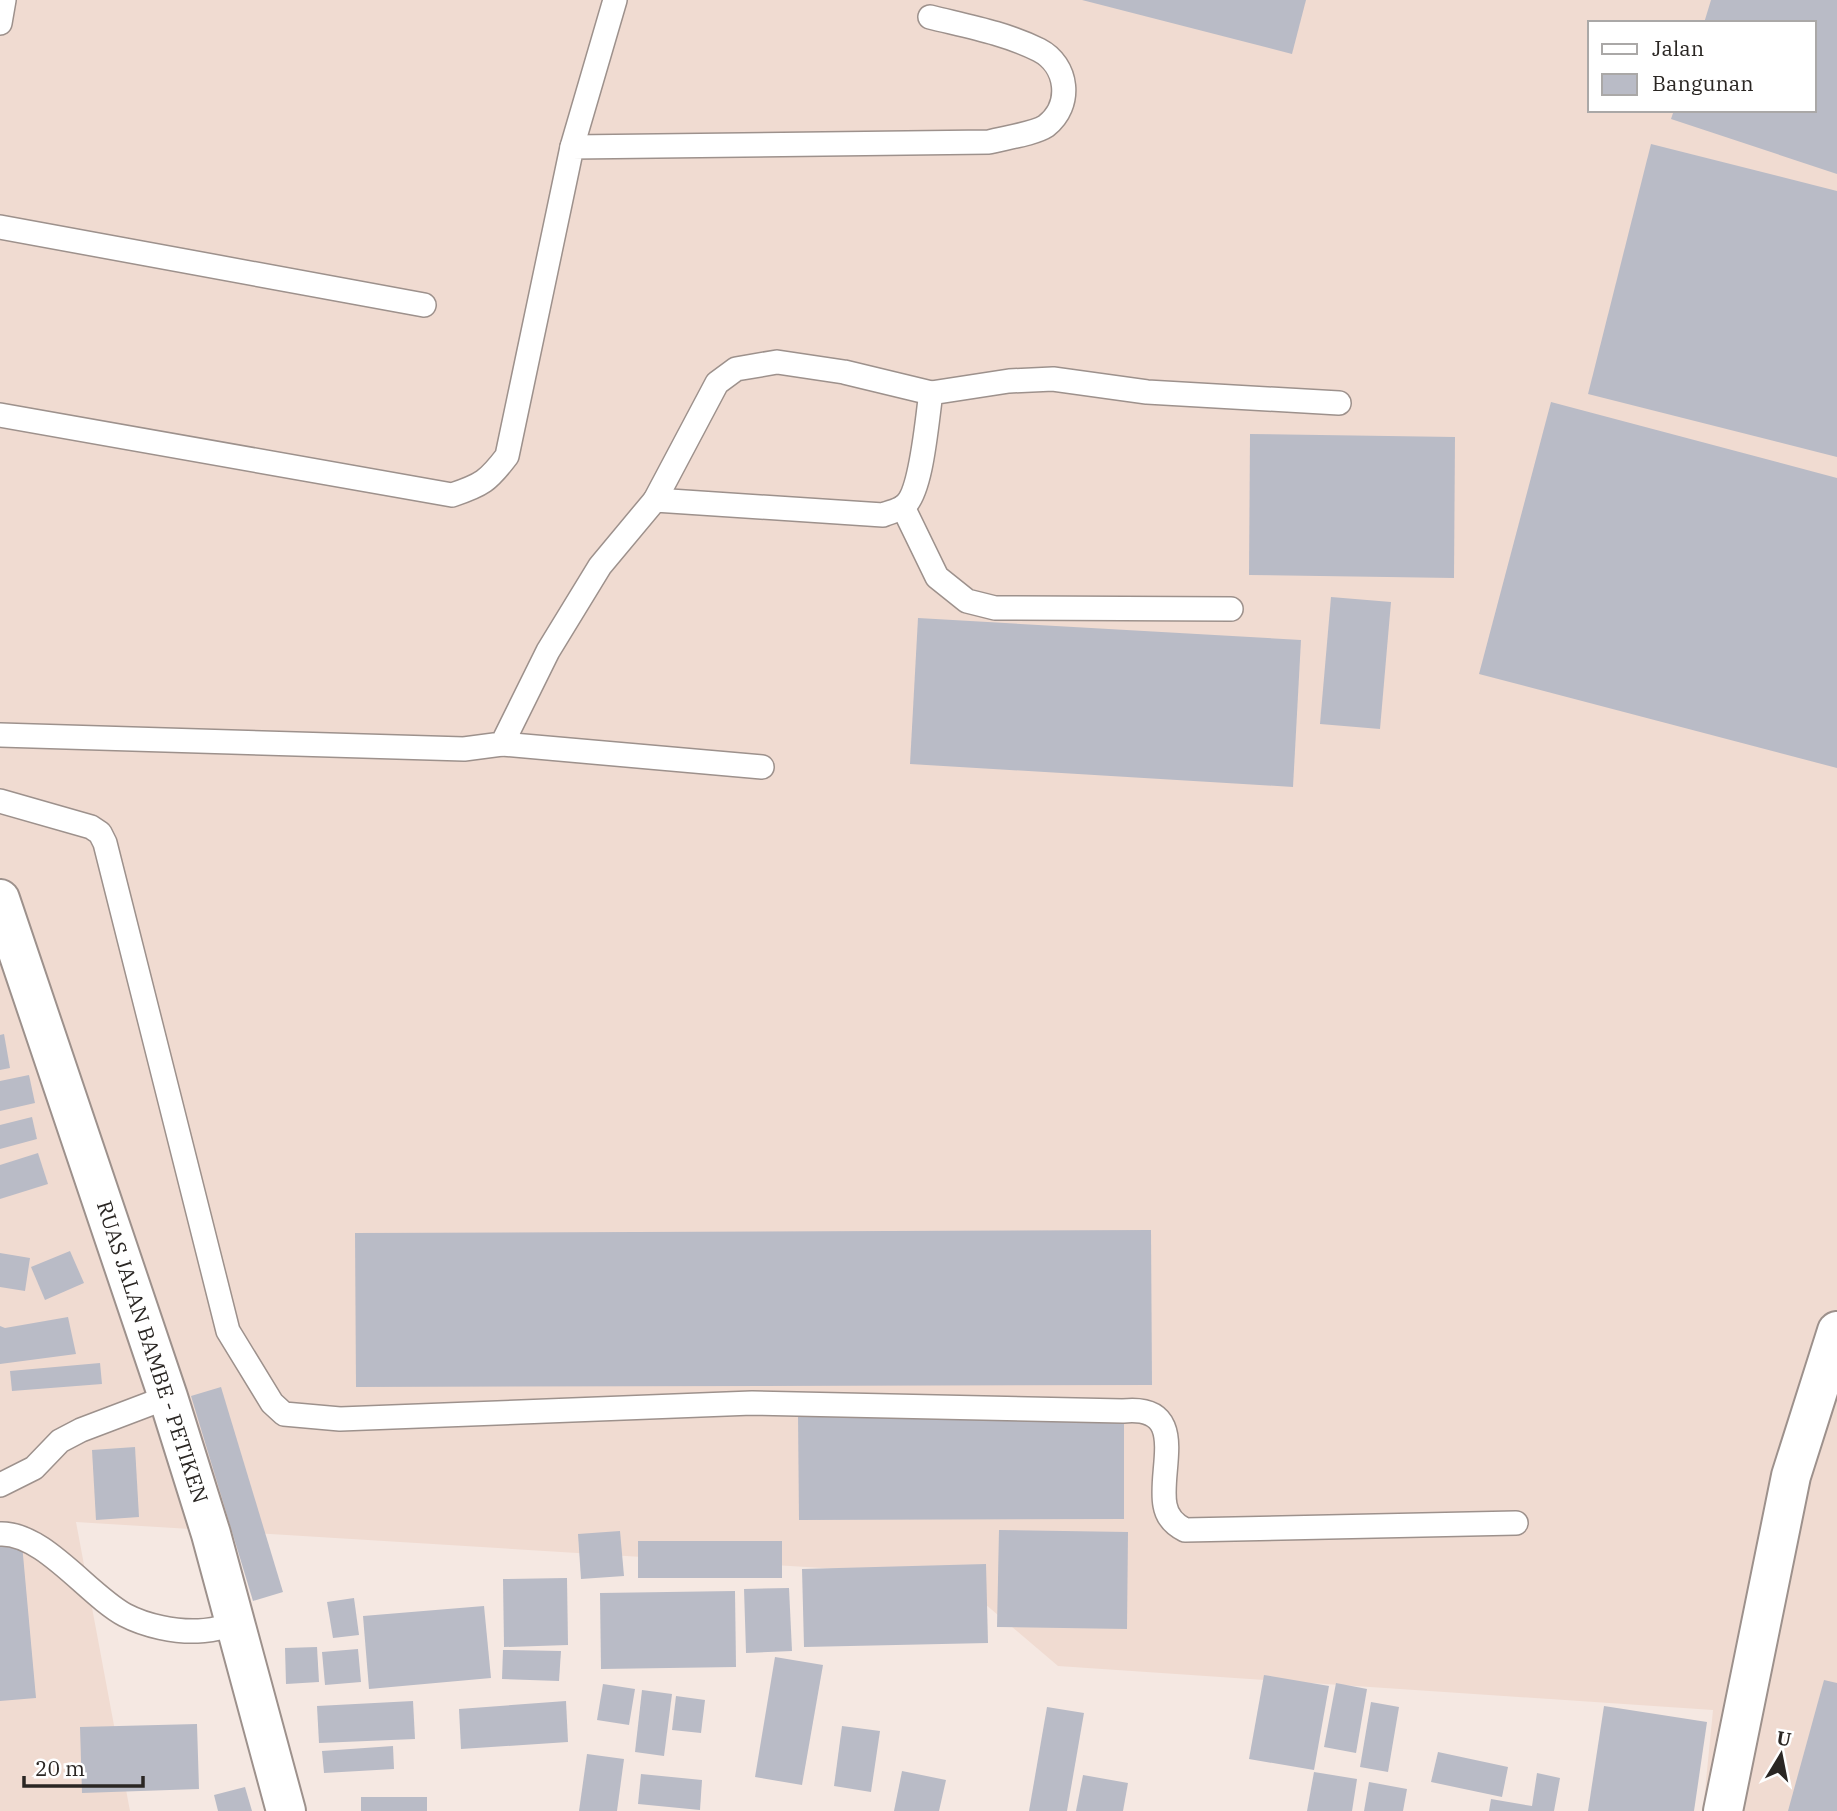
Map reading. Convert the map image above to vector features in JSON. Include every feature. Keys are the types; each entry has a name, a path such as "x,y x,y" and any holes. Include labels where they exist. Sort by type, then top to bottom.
{"main road":[{"name":"RUAS JALAN BAMBE - PETIKEN","path":"0,899 168,1397 211,1534 286,1811"},
{"path":"1723,1811 1791,1476 1837,1331"}],"lane":[{"path":"0,23 4,0"},
{"path":"0,415 452,495 480,486 507,456 572,147 615,0"},
{"path":"572,147 989,142 1044,127 1057,114 1064,97 1064,82 1058,65 1041,51 1002,35 930,17"},
{"path":"0,227 424,304"},
{"path":"502,744 548,651 600,566 655,500 717,383 736,369 777,362 844,372 931,393 1009,381 1053,379 1147,392 1339,403"},
{"path":"655,500 883,515 903,507 911,498 917,483 931,393"},
{"path":"903,507 937,577 967,601 995,608 1231,609"},
{"path":"0,735 464,749 502,744 762,767"},
{"path":"0,801 91,827 100,833 105,844 228,1331 272,1403 284,1414 340,1419 752,1403 1123,1411 1140,1409 1155,1417 1167,1433 1165,1505 1176,1525 1185,1530 1516,1523"},
{"path":"0,1485 34,1468 60,1441 81,1430 168,1397"},
{"path":"0,1534 30,1541 125,1615 161,1628 198,1631 236,1624"}],"shaded area":[{"path":"0,0 1837,0 1837,1811 1703,1811 1713,1710 1058,1666 952,1576 76,1522 130,1811 0,1811"}],"building":[{"path":"1082,0 1306,0 1292,54"},
{"path":"1711,0 1837,0 1837,174 1671,119 1673,112 1816,112 1816,21 1705,21"},
{"path":"1651,144 1837,191 1837,457 1588,394"},
{"path":"1551,402 1837,478 1837,768 1479,674"},
{"path":"1250,434 1455,437 1454,578 1249,575"},
{"path":"1331,597 1391,602 1380,729 1320,724"},
{"path":"918,618 1301,640 1293,787 910,764"},
{"path":"4,1034 10,1068 0,1070 0,1035"},
{"path":"29,1075 35,1103 0,1111 0,1081"},
{"path":"32,1117 37,1139 0,1149 0,1125"},
{"path":"38,1153 48,1184 0,1199 0,1165"},
{"path":"1151,1230 1152,1385 356,1387 355,1233"},
{"path":"70,1251 84,1283 45,1300 31,1267"},
{"path":"0,1253 30,1258 25,1291 0,1287"},
{"path":"68,1317 76,1354 0,1364 0,1326 5,1328"},
{"path":"100,1363 102,1384 12,1391 10,1371"},
{"path":"221,1387 283,1592 253,1601 191,1396"},
{"path":"1124,1414 1124,1519 799,1520 798,1415"},
{"path":"135,1447 139,1517 96,1520 92,1450"},
{"path":"999,1530 1128,1532 1127,1629 997,1627"},
{"path":"620,1531 624,1576 581,1579 578,1534"},
{"path":"638,1541 782,1541 782,1578 638,1578"},
{"path":"22,1544 36,1698 0,1701 0,1546"},
{"path":"986,1564 988,1643 804,1647 802,1569"},
{"path":"567,1578 568,1645 504,1647 503,1579"},
{"path":"789,1588 792,1651 746,1653 744,1589"},
{"path":"735,1591 736,1667 601,1669 600,1593"},
{"path":"354,1598 359,1635 333,1638 327,1602"},
{"path":"484,1606 491,1678 369,1689 363,1616"},
{"path":"317,1647 319,1682 286,1684 285,1648"},
{"path":"358,1649 361,1682 325,1685 322,1652"},
{"path":"503,1650 561,1651 559,1681 502,1679"},
{"path":"775,1657 823,1665 802,1785 755,1777"},
{"path":"1264,1675 1329,1686 1314,1770 1249,1759"},
{"path":"1824,1680 1837,1683 1837,1811 1788,1811"},
{"path":"1336,1683 1367,1689 1356,1753 1324,1747"},
{"path":"603,1684 635,1689 629,1725 597,1720"},
{"path":"642,1690 672,1694 664,1756 635,1752"},
{"path":"676,1696 705,1700 701,1733 672,1730"},
{"path":"413,1701 415,1739 319,1743 317,1706"},
{"path":"566,1701 568,1742 461,1749 459,1709"},
{"path":"1371,1702 1399,1707 1388,1772 1360,1767"},
{"path":"1604,1706 1707,1722 1694,1811 1588,1811"},
{"path":"1047,1707 1084,1713 1067,1811 1029,1811"},
{"path":"197,1724 199,1789 82,1793 80,1727"},
{"path":"842,1726 880,1731 871,1792 834,1786"},
{"path":"393,1746 394,1769 324,1773 322,1751"},
{"path":"1438,1752 1508,1767 1502,1797 1431,1782"},
{"path":"587,1754 624,1759 617,1811 579,1811"},
{"path":"902,1771 946,1780 939,1811 894,1811"},
{"path":"1314,1772 1357,1779 1352,1811 1307,1811"},
{"path":"1537,1773 1560,1778 1554,1811 1489,1811 1491,1799 1532,1806"},
{"path":"641,1774 702,1780 700,1810 638,1804"},
{"path":"1083,1775 1128,1783 1123,1811 1076,1811"},
{"path":"1369,1782 1407,1789 1403,1811 1364,1811"},
{"path":"245,1787 252,1811 218,1811 214,1795"},
{"path":"361,1797 427,1797 427,1811 361,1811"}]}
